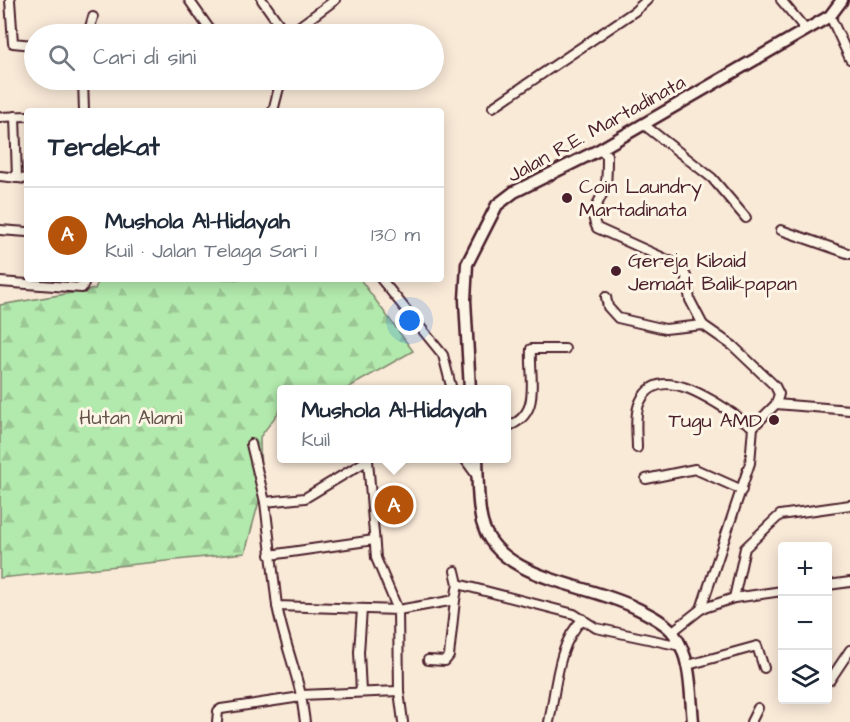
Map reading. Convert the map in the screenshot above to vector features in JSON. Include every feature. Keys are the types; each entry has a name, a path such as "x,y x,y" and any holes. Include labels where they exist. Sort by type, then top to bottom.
{"street":[{"path":"0,1 5,0"},
{"path":"10,0 13,43 24,44"},
{"path":"189,0 206,24"},
{"path":"262,0 280,24"},
{"path":"301,24 335,0"},
{"path":"493,107 625,18 647,0"},
{"path":"781,0 806,30"},
{"name":"Jalan R.E. Martadinata","path":"470,385 465,300 467,264 482,231 498,206 514,192 599,150 830,16 842,0"},
{"path":"91,24 93,16"},
{"path":"830,16 848,45 850,59"},
{"path":"83,90 84,108"},
{"path":"274,108 278,90"},
{"path":"15,116 17,178"},
{"path":"0,117 24,116"},
{"path":"643,124 712,178 730,196 746,218"},
{"path":"599,150 607,155 605,186 593,212 593,220 597,228 679,265 686,276 690,300 702,325 733,346 775,386 779,394 776,404 753,426 750,463 701,609"},
{"path":"0,176 24,179"},
{"path":"0,230 24,232"},
{"path":"781,230 850,254"},
{"path":"0,282 82,288 85,282"},
{"path":"383,282 443,355 451,385"},
{"path":"606,297 608,307 618,318 665,329 702,325"},
{"path":"511,425 525,418 532,404 531,349 565,349"},
{"path":"637,448 640,402 648,391 669,383 685,386 753,426"},
{"path":"776,404 850,410"},
{"path":"251,444 265,502 282,635 292,657 302,696 305,722"},
{"path":"265,502 310,496 362,463"},
{"path":"368,463 376,558 398,610 399,691 403,722"},
{"path":"467,463 478,477"},
{"path":"477,463 483,524 493,545 512,563 547,577 600,592 639,610 673,631 687,665 693,722"},
{"path":"646,479 695,469 742,490"},
{"path":"734,598 745,548 780,515 850,505"},
{"path":"270,555 374,540"},
{"path":"428,660 445,661 449,656 458,584 455,571"},
{"path":"832,584 850,582"},
{"path":"458,584 574,614 596,628 681,646"},
{"path":"673,631 701,609 734,598 778,592"},
{"path":"277,606 398,610 455,600"},
{"path":"361,692 359,652 362,609"},
{"path":"549,722 566,648 574,627 583,619"},
{"path":"687,665 757,646 764,668"},
{"path":"832,677 850,650"},
{"path":"217,722 218,711 221,709 302,696 399,691"},
{"path":"752,722 758,708"}],"green space":[{"name":"Hutan Alami","path":"98,282 362,282 413,351 353,385 277,385 277,414 260,437 261,494 245,553 0,578 0,305 95,289"}],"place":[{"name":"Coin Laundry Martadinata","path":"567,198"},
{"name":"Gereja Kibaid Jemaat Balikpapan","path":"616,271"},
{"name":"Tugu AMD","path":"774,420"},
{"name":"Mushola Al-Hidayah","path":"394,505"}]}
